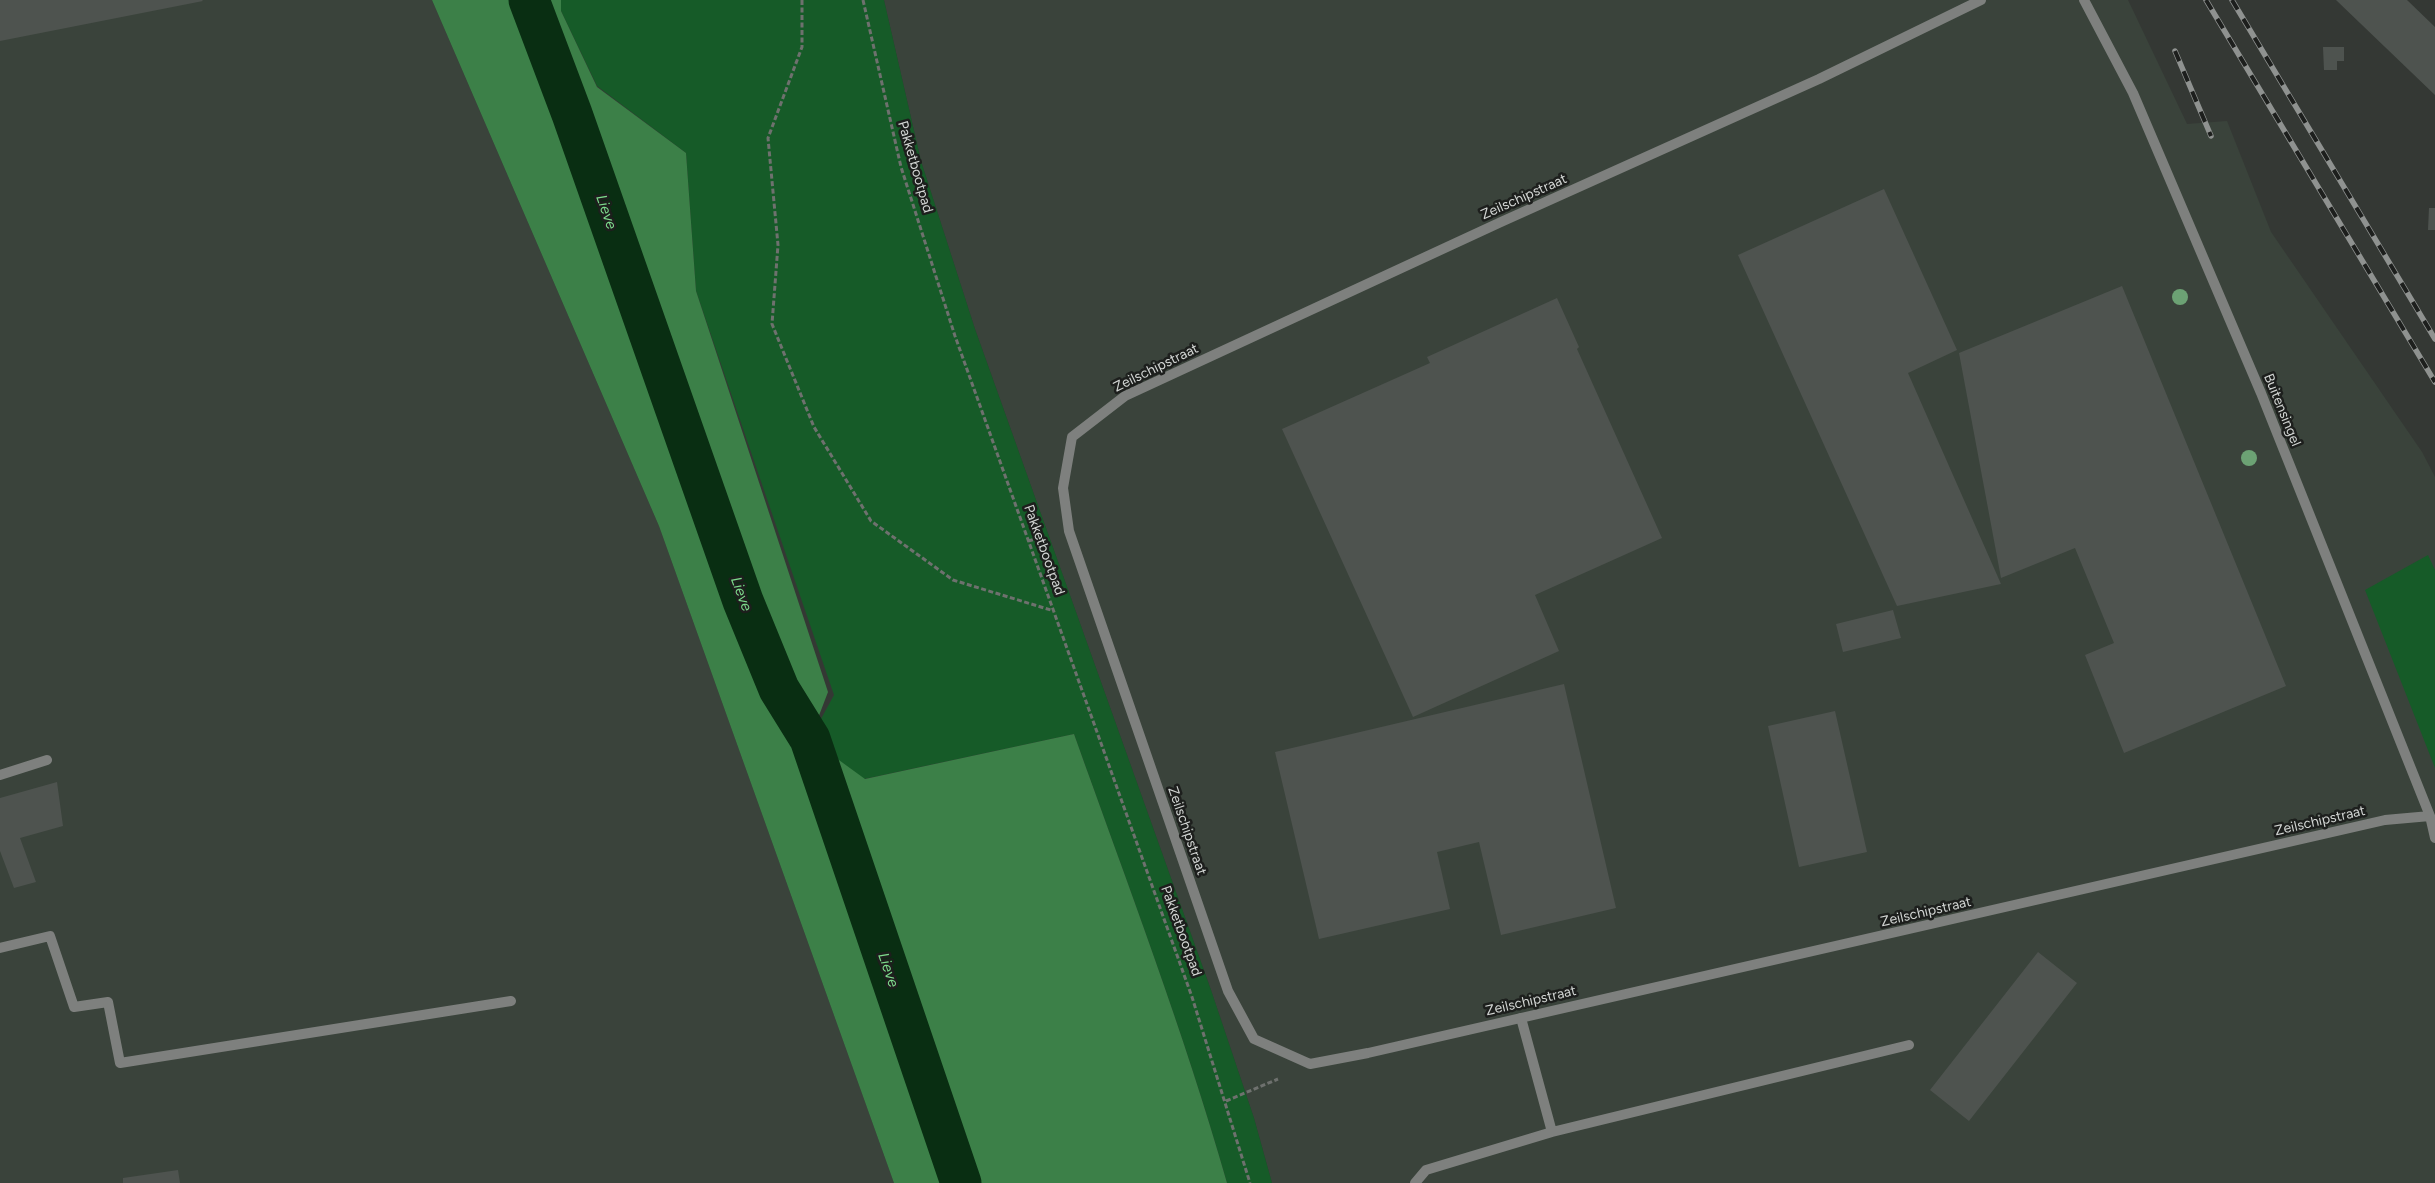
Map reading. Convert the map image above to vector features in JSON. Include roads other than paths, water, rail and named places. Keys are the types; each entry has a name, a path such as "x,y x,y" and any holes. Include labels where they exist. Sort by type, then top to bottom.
{"street":[{"name":"Zeilschipstraat","path":"1981,0 1819,79 1510,218 1125,396 1072,437 1063,488 1069,532 1228,990 1254,1039 1310,1064 1368,1054 2385,820 2430,816"},
{"name":"Buitensingel","path":"2084,0 2133,94 2261,393 2430,816 2435,838"},
{"path":"0,775 47,760"},
{"path":"0,948 50,936 74,1007 108,1002 120,1063 511,1002"},
{"path":"1521,1018 1552,1132"},
{"path":"1415,1183 1426,1170 1552,1132 1909,1045"}],"waterway":[{"name":"Lieve","path":"529,0 572,114 743,601 779,689 810,739 961,1183"}],"railway":[{"path":"2206,0 2435,382"},
{"path":"2232,0 2435,339"},
{"path":"2175,51 2211,136"}]}
